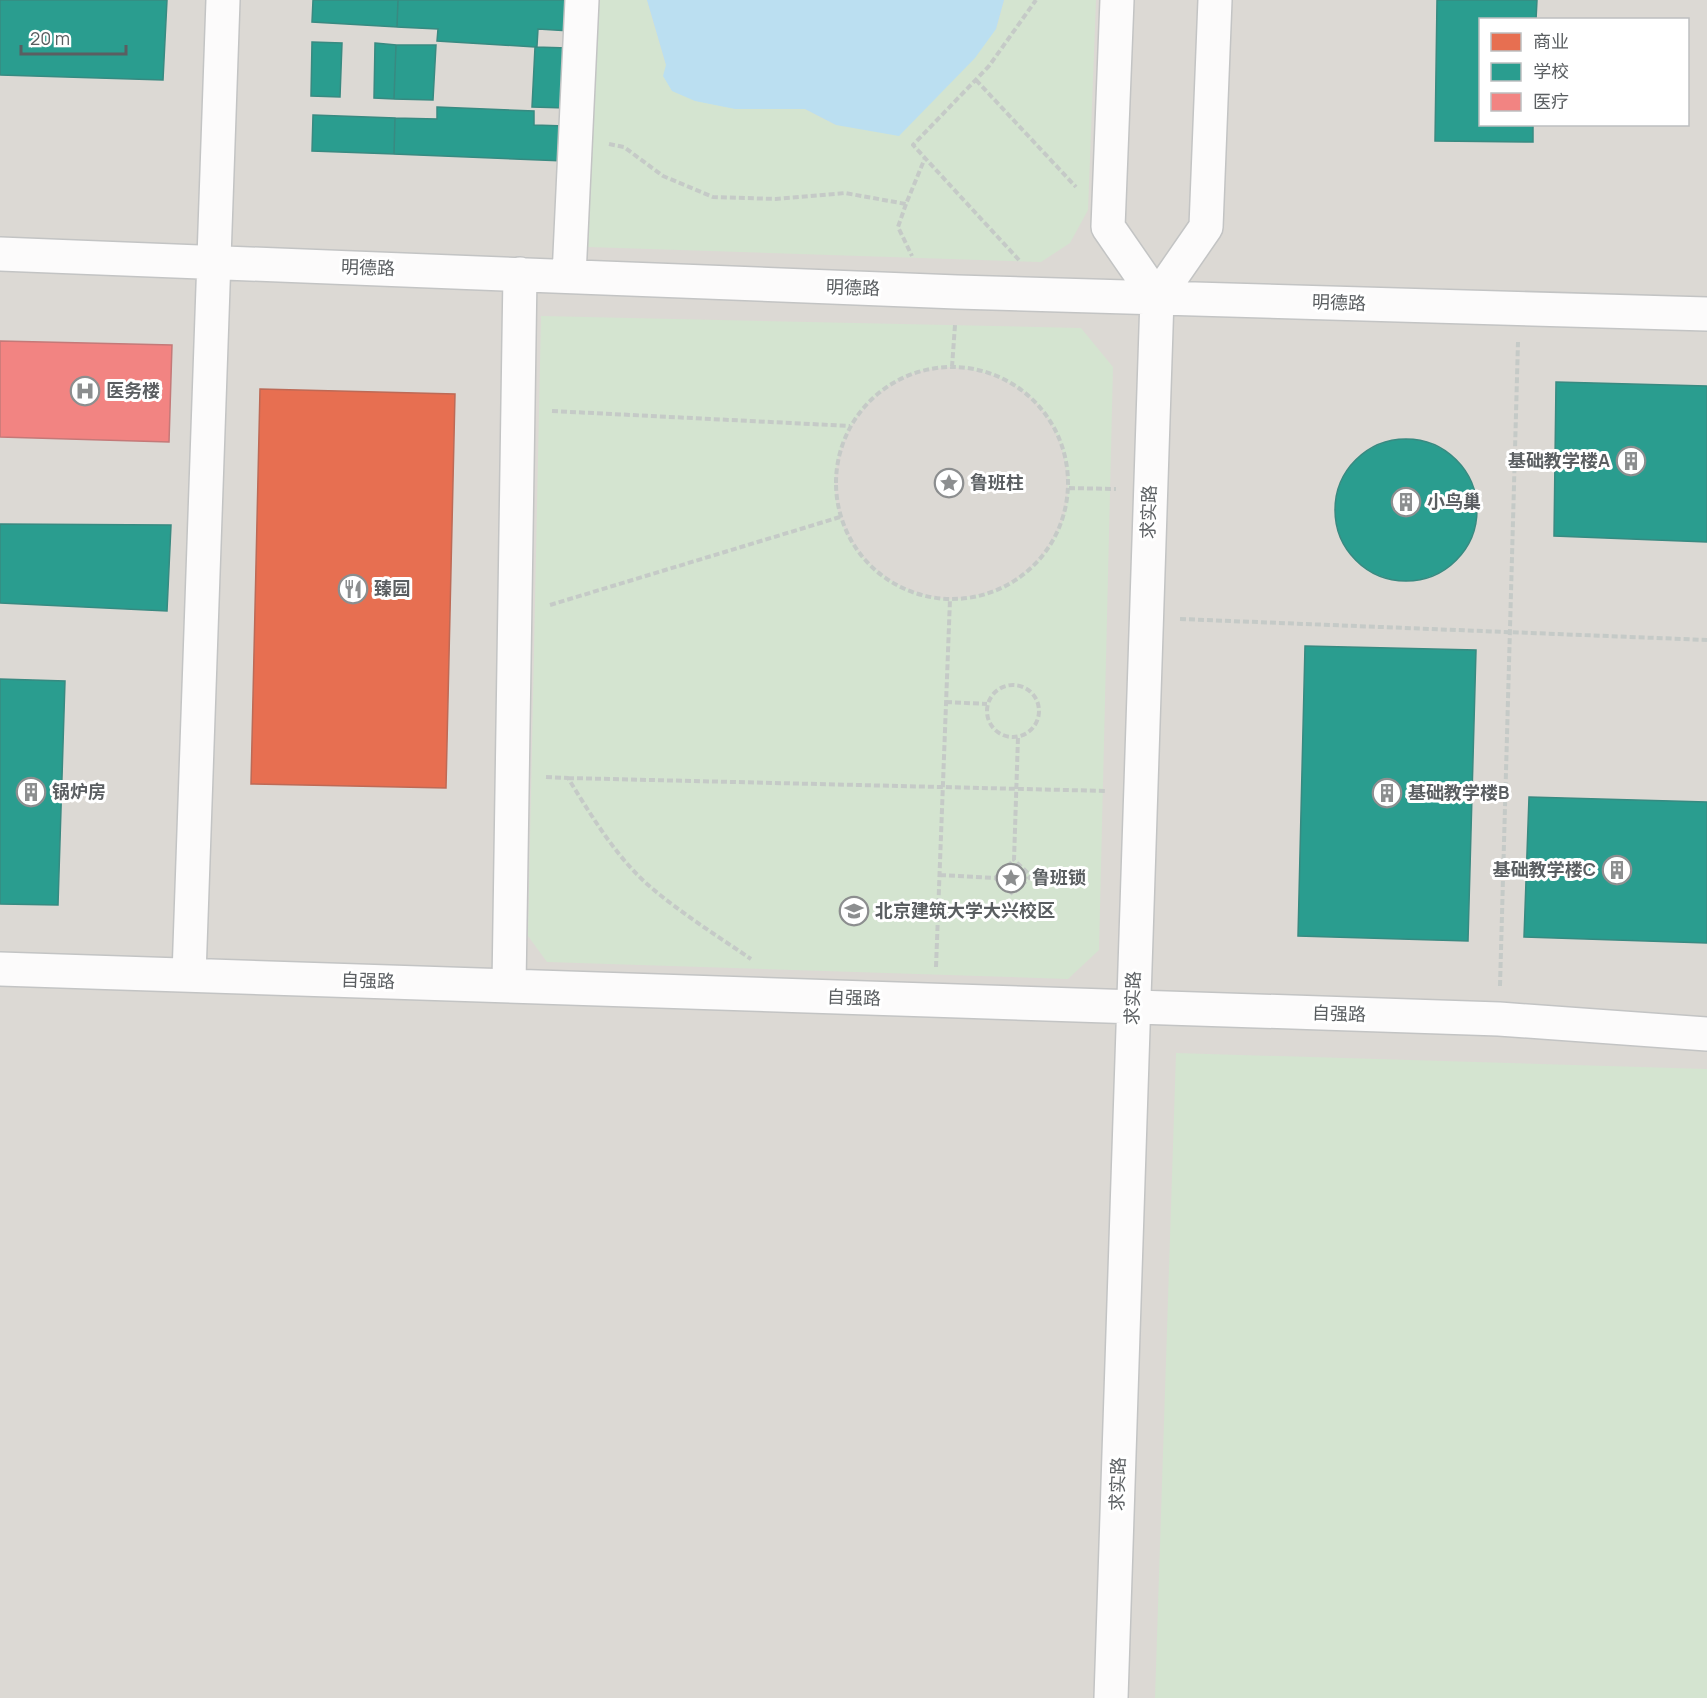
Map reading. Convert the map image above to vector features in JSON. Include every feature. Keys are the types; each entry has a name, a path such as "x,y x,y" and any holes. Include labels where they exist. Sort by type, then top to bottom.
{"lane":[{"path":"189,975 223,0"},
{"path":"569,276 582,0"},
{"path":"1116,0 1108,227 1156,298 1206,227 1215,0"},
{"name":"明德路","path":"0,254 1156,298 1707,314"},
{"path":"509,986 520,274"},
{"name":"求实路","path":"1112,1698 1156,298"},
{"name":"自强路","path":"0,969 1498,1019 1707,1034"}],"path":[{"path":"1021,262 913,145 989,66 1036,0"},
{"path":"976,80 1081,192"},
{"path":"576,135 624,147 663,176 713,197 777,199 845,193 906,204"},
{"path":"913,258 898,227 926,158"},
{"path":"1498,1019 1519,308"},
{"path":"952,367 989,373 1022,390 1048,417 1064,451 1069,488 1062,523 1045,554 1018,579 986,594 950,599 914,593 882,576 856,550 840,517 835,486 839,455 850,426 869,401 893,382 922,370 952,367"},
{"path":"518,410 850,426"},
{"path":"1069,488 1149,491"},
{"path":"515,616 840,517"},
{"path":"934,1000 950,599"},
{"path":"1145,618 1707,640"},
{"path":"1013,685 1022,686 1035,696 1039,713 1032,728 1018,737 1000,734 988,721 987,704 997,690 1013,685"},
{"path":"946,702 987,704"},
{"path":"995,878 1014,860 1018,737"},
{"path":"512,776 1107,791"},
{"path":"568,778 605,837 646,883 694,921 760,964"},
{"path":"940,875 995,878 1012,894 1031,876 1014,860"}],"shaded area":[{"name":"北京建筑大学大兴校区","path":"0,0 1707,0 1707,1698 0,1698"}],"green space":[{"path":"599,0 647,0 666,65 735,109 805,109 836,125 996,29 1004,0 1096,0 1088,210 1070,243 1041,262 588,247"},
{"path":"541,316 1081,328 1113,367 1099,950 1068,979 547,962 528,936","holes":["952,367 987,374 1003,380 1020,389 1035,401 1057,434 1067,474 1068,494 1065,514 1058,531 1046,552 1037,562 1021,576 1002,587 957,599 931,597 914,592 897,584 868,563 847,534 840,517 836,494 836,471 841,448 850,428 864,409 880,392 899,380 921,371"]},
{"path":"1176,1053 1707,1069 1707,1698 1155,1698"}],"water":[{"path":"647,0 1004,0 996,29 975,58 899,136 836,125 805,109 735,109 695,101 672,91 663,76 666,65"}],"building: 商业":[{"name":"臻园","path":"260,389 455,394 446,788 251,784"}],"building: 学校":[{"path":"0,0 167,0 163,80 0,75"},
{"path":"313,0 398,0 397,27 312,22"},
{"path":"398,0 572,0 570,31 538,29 537,46 535,47 437,41 438,29 397,27"},
{"path":"1437,0 1537,0 1536,18 1479,18 1479,126 1533,126 1533,142 1435,141"},
{"path":"312,42 342,43 340,97 311,96"},
{"path":"375,43 396,45 394,99 374,98"},
{"path":"396,45 436,45 433,100 394,99"},
{"path":"535,47 568,48 566,108 532,107"},
{"path":"437,107 534,111 534,125 565,126 564,161 394,154 395,118 437,119"},
{"path":"313,115 395,118 394,154 312,151"},
{"name":"基础教学楼A","path":"1556,382 1707,386 1707,542 1554,536"},
{"name":"小鸟巢","path":"1406,439 1433,444 1456,460 1472,483 1477,510 1472,537 1456,560 1433,576 1406,581 1379,576 1356,560 1340,537 1335,510 1340,483 1356,460 1379,444"},
{"path":"0,524 171,525 167,611 0,603"},
{"name":"基础教学楼B","path":"1305,646 1476,650 1468,941 1298,936"},
{"name":"锅炉房","path":"0,679 65,681 58,905 0,904"},
{"name":"基础教学楼C","path":"1529,797 1707,802 1707,943 1524,937"}],"building: 医疗":[{"name":"医务楼","path":"0,341 172,345 169,442 0,437"}],"place":[{"name":"医务楼","path":"85,391"},
{"name":"基础教学楼A","path":"1631,461"},
{"name":"鲁班柱","path":"949,483"},
{"name":"小鸟巢","path":"1406,502"},
{"name":"臻园","path":"353,589"},
{"name":"锅炉房","path":"31,792"},
{"name":"基础教学楼B","path":"1387,793"},
{"name":"基础教学楼C","path":"1617,870"},
{"name":"鲁班锁","path":"1011,878"},
{"name":"北京建筑大学大兴校区","path":"854,911"}]}
